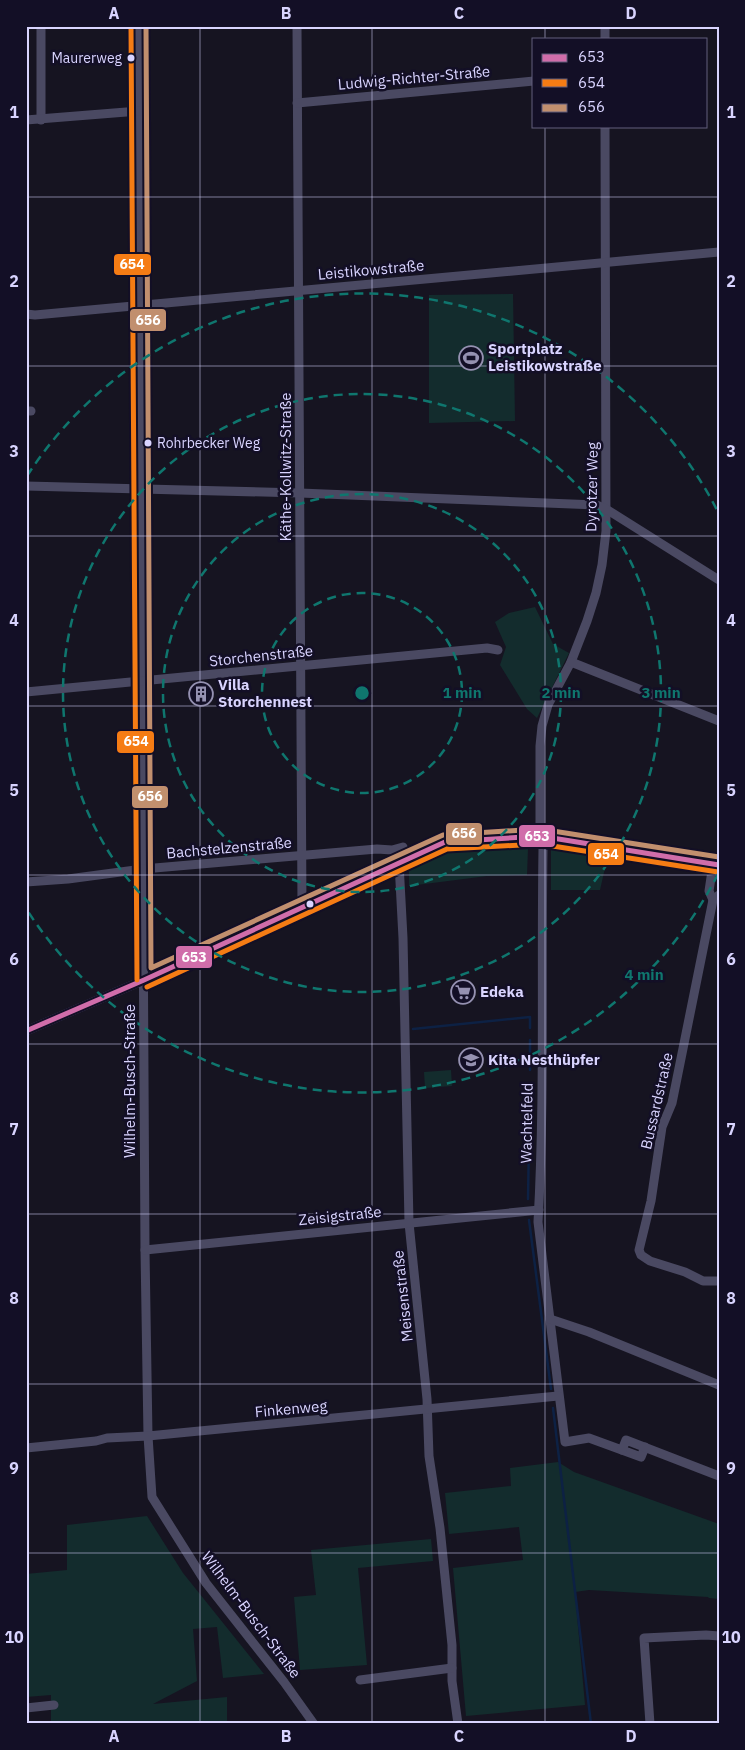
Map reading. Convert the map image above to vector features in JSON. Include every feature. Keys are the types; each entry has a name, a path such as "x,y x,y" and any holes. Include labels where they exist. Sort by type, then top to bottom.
{"street":[{"path":"41,26 41,120"},
{"name":"Wilhelm-Busch-Straße","path":"138,26 145,1250 148,1436 152,1496 206,1583 284,1682 314,1724"},
{"name":"Käthe-Kollwitz-Straße","path":"297,26 302,907"},
{"name":"Ludwig-Richter-Straße","path":"297,103 532,81"},
{"path":"26,120 139,112"},
{"name":"Dyrotzer Weg","path":"540,836 540,746 542,726 548,705 571,662 596,593 606,531 605,128"},
{"name":"Leistikowstraße","path":"26,314 35,315 140,306 719,252"},
{"path":"26,486 300,493 596,505 606,509 719,580"},
{"name":"Storchenstraße","path":"26,692 487,648 498,650"},
{"path":"571,662 719,721"},
{"path":"26,1031 144,980 446,842 540,836 716,865"},
{"name":"Wachtelfeld","path":"540,836 543,849 542,1076 538,1222 565,1442 589,1438 641,1457 645,1446 719,1476"},
{"name":"Bachstelzenstraße","path":"26,882 68,879 143,869 403,848"},
{"name":"Meisenstraße","path":"400,864 409,1223 427,1399 429,1456 440,1528 452,1645 452,1681 458,1724"},
{"name":"Bussardstraße","path":"716,865 709,891 716,897 672,1103 662,1127 651,1201 639,1250 641,1255 650,1261 685,1272 703,1281 719,1281"},
{"name":"Zeisigstraße","path":"145,1250 539,1210"},
{"path":"550,1320 589,1332 719,1385"},
{"name":"Finkenweg","path":"26,1448 96,1441 108,1438 148,1436 427,1410 558,1396"},
{"path":"650,1724 644,1638 719,1636"},
{"path":"360,1680 452,1668"},
{"path":"26,1708 54,1705"}],"green space":[{"name":"Sportplatz Leistikowstraße","path":"513,294 515,421 429,423 429,295"},
{"path":"535,607 553,644 569,653 537,718 527,709 500,665 506,647 495,622 509,613"},
{"path":"459,848 528,849 527,875 487,876 409,886 409,868 446,850"},
{"path":"551,848 607,859 600,890 551,890"},
{"path":"451,1070 452,1086 425,1088 424,1072"},
{"path":"558,1462 574,1472 719,1524 719,1599 589,1590 575,1592 585,1705 466,1716 453,1568 523,1560 519,1527 449,1534 445,1493 511,1486 510,1468"},
{"path":"147,1516 183,1573 264,1674 223,1678 217,1627 193,1629 197,1681 153,1704 227,1697 227,1724 51,1724 51,1695 26,1697 26,1574 67,1570 67,1525"},
{"path":"431,1539 433,1561 358,1568 367,1665 300,1670 294,1597 316,1595 311,1550"}],"waterway":[{"path":"413,1029 530,1017 530,1028"},
{"path":"530,1040 530,1070"},
{"path":"528,1199 530,1084"},
{"path":"529,1220 551,1389"},
{"path":"553,1408 591,1724"}],"transit line":[{"name":"654","path":"131,26 137,980"},
{"name":"656","path":"146,26 151,968 443,835 540,829 719,857"},
{"name":"653","path":"26,1031 144,980 445,842 540,836 719,865"},
{"name":"654","path":"147,987 447,849 540,844 718,872"}],"place":[{"name":"Maurerweg","path":"131,58"},
{"name":"Sportplatz Leistikowstraße","path":"471,358"},
{"name":"Rohrbecker Weg","path":"148,443"},
{"name":"Villa Storchennest","path":"201,694"},
{"name":"Edeka","path":"463,992"},
{"name":"Kita Nesthüpfer","path":"471,1060"}]}
